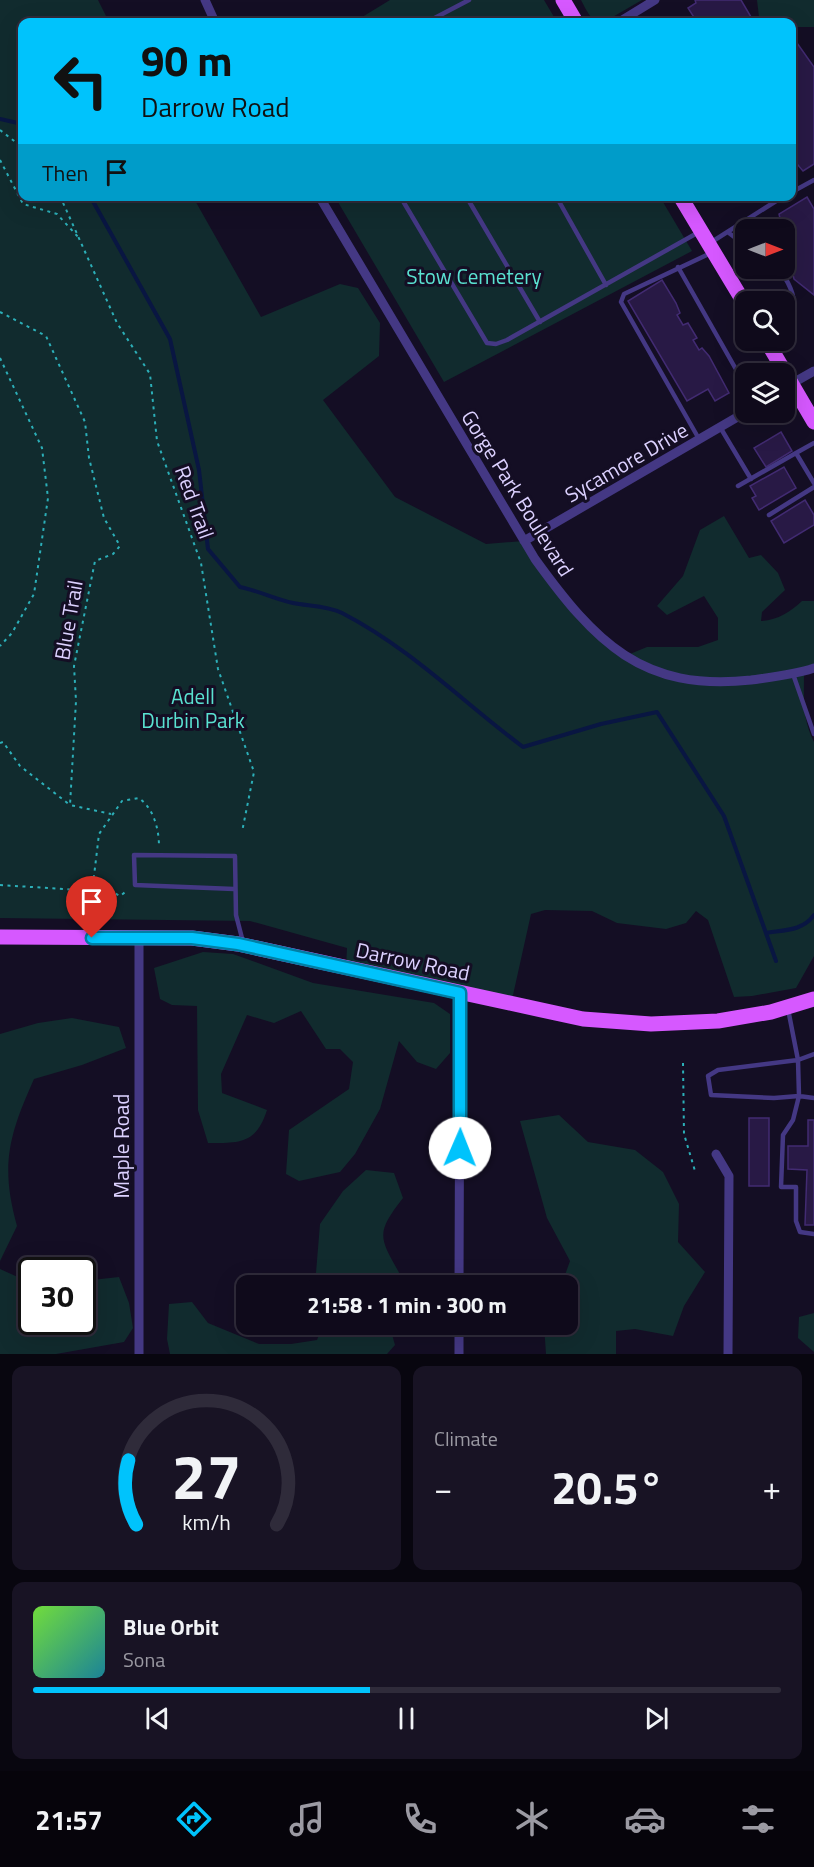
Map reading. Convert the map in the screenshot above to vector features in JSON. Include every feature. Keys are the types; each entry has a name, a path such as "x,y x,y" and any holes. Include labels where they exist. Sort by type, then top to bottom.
{"main road":[{"path":"563,0 574,18"},
{"path":"683,201 737,291"},
{"path":"795,396 814,422"},
{"name":"Darrow Road","path":"0,937 192,938 243,945 582,1018 651,1024 718,1021 814,999"}],"street":[{"path":"205,0 213,18"},
{"path":"628,18 655,0"},
{"name":"Gorge Park Boulevard","path":"322,201 524,541 569,603 607,641 644,668 691,680 710,682 793,674 814,668"},
{"path":"795,382 814,371"},
{"name":"Sycamore Drive","path":"524,541 735,418"},
{"name":"Maple Road","path":"139,938 139,1354"},
{"path":"459,1275 460,993"},
{"path":"716,1155 729,1176 728,1354"},
{"path":"459,1335 459,1354"}],"lane":[{"path":"436,18 469,0"},
{"path":"796,190 814,180"},
{"path":"402,201 487,343 507,340 606,285 729,233 777,201"},
{"path":"469,201 540,322"},
{"path":"559,201 606,285"},
{"path":"729,233 735,238"},
{"path":"699,439 621,302 624,294 678,267 707,242"},
{"path":"678,267 735,368"},
{"path":"720,427 751,479"},
{"path":"738,486 814,443"},
{"path":"796,453 814,483"},
{"path":"769,515 814,487"},
{"path":"793,674 814,734"},
{"path":"234,889 135,885 134,855 235,856 236,915 243,945"},
{"path":"787,1007 798,1060 799,1096 793,1120 783,1135 781,1186 796,1187 796,1221 800,1232 814,1234"},
{"path":"814,1054 798,1060 718,1070 708,1076 711,1095 814,1098"}],"path":[{"path":"0,130 18,144"},
{"path":"0,160 18,194"},
{"path":"21,201 23,204 57,214 81,240"},
{"name":"Red Trail","path":"62,201 117,323 150,374 157,441 201,563 218,669 254,772 242,832"},
{"name":"Blue Trail","path":"0,312 46,336 85,422 88,458 104,518 120,546 112,554 95,561 84,609 74,666 76,701 70,805"},
{"path":"0,358 42,448 48,498 34,594 12,633 0,646"},
{"path":"0,743 3,742 20,766 70,805 111,814"},
{"path":"0,885 80,890 94,876 99,834 122,801 139,798 148,804 159,832 159,855"},
{"path":"89,880 120,896 135,885"},
{"path":"683,1063 684,1134 695,1171"}],"green space":[{"name":"Adell Durbin Park","path":"0,0 98,0 107,18 18,18 18,201 195,201 261,317 340,284 358,288 380,323 379,356 323,400 395,497 486,544 524,541 551,580 625,656 647,647 698,647 718,640 718,618 704,596 667,615 657,606 683,576 700,530 724,516 749,558 761,555 778,573 785,590 762,612 761,621 783,615 802,601 814,601 814,668 804,672 804,708 814,742 814,956 796,988 734,997 708,920 696,911 686,923 666,929 617,923 592,911 545,910 531,914 511,1004 346,968 347,948 250,921 0,918"},
{"path":"390,0 544,0 555,18 361,18"},
{"path":"581,0 642,0 611,18 593,18"},
{"path":"757,0 814,0 814,27 796,27 796,18 759,17"},
{"name":"Stow Cemetery","path":"337,201 662,201 692,251 444,382"},
{"path":"203,952 233,954 313,983 434,1003 450,1014 450,1053 436,1069 417,1062 399,1041 380,1109 355,1154 340,1172 299,1181 286,1174 289,1130 349,1089 353,1062 340,1049 326,1049 301,1011 274,1023 247,1015 221,1074 222,1093 267,1110 258,1130 245,1139 229,1143 208,1143 198,1110 197,1006 172,1005 160,999 154,968"},
{"path":"72,1018 119,1027 126,1048 82,1065 34,1079 13,1134 8,1167 17,1226 0,1261 0,1034 38,1023"},
{"path":"559,1115 588,1142 635,1150 663,1172 679,1204 678,1242 705,1272 684,1306 673,1336 635,1329 616,1331 616,1354 546,1354 545,1335 578,1335 578,1275 565,1275 570,1261 547,1218 520,1121"},
{"path":"366,1170 394,1173 403,1198 388,1220 383,1236 388,1252 400,1275 316,1275 320,1224 343,1191"},
{"path":"0,1269 18,1277 18,1335 96,1335 96,1280 119,1277 129,1303 133,1328 124,1342 56,1354 0,1354"},
{"path":"192,1302 208,1323 259,1344 291,1344 317,1340 319,1335 392,1335 395,1345 387,1354 170,1354 167,1339 169,1304"},
{"path":"814,1313 814,1352 798,1338 799,1317"}],"building":[{"path":"695,0 741,0 752,18 694,18 688,8 696,3"},
{"path":"796,44 814,67 814,164 803,171 796,163"},
{"path":"807,197 814,209 814,295 794,279 795,219 780,219 779,214"},
{"path":"662,280 676,303 680,313 677,315 683,325 688,323 697,338 693,340 699,350 702,348 709,356 729,393 715,401 708,389 687,401 628,301"},
{"path":"781,432 792,451 766,467 754,448"},
{"path":"784,467 796,488 759,510 752,498 756,496 750,486"},
{"path":"805,500 814,515 814,525 784,543 771,521"},
{"path":"749,1118 769,1118 769,1186 749,1186"},
{"path":"808,1120 814,1120 814,1225 805,1225 807,1170 788,1169 788,1146 808,1146"}],"waterway":[{"path":"0,119 18,123"},
{"path":"93,201 170,339 199,470 208,549 240,587 293,603 336,611 367,627 436,676 523,747 601,724 657,712 724,816 776,961"},
{"path":"766,933 799,927 814,915"}],"route":[{"path":"92,938 192,938 238,944 460,993 460,1148"}]}
